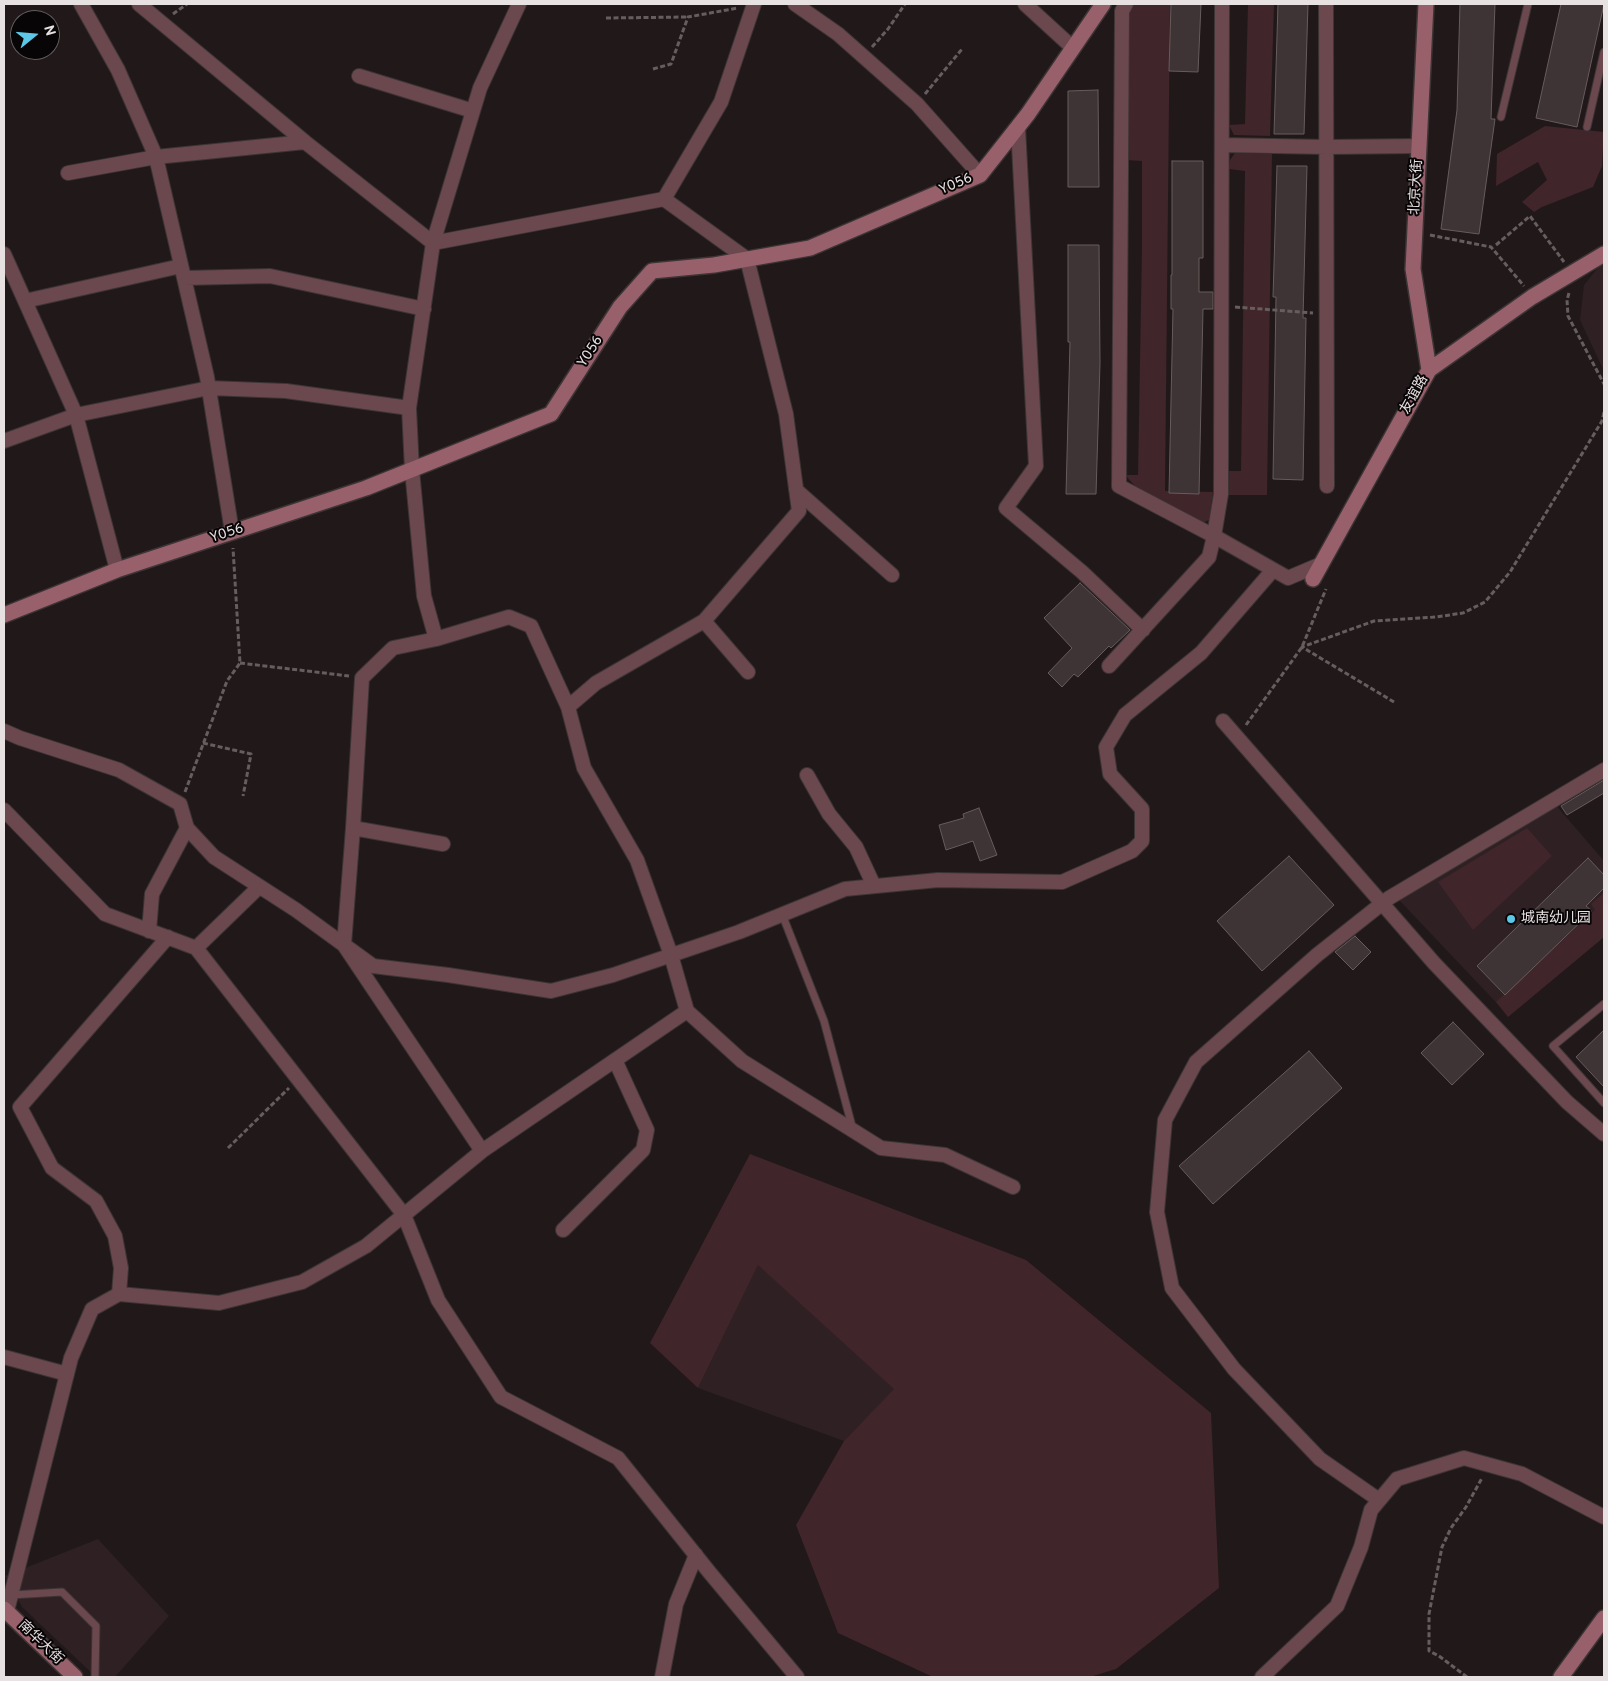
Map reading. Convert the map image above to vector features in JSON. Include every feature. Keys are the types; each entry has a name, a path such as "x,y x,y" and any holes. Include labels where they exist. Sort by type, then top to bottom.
{"street":[{"path":"82,4 118,70 156,157 209,388 232,532"},
{"path":"139,4 305,142 433,243 664,199 747,259 786,414 799,511 704,621 596,683 568,707"},
{"path":"436,639 424,596 412,470 409,408 433,243 480,88 519,4"},
{"path":"795,4 838,34 917,104 980,175"},
{"path":"1025,4 1073,48"},
{"name":"Y056","path":"4,615 117,570 366,488 551,414 620,307 652,271 714,265 810,248 980,175 1018,127 1103,4"},
{"path":"1126,4 1122,11 1119,486 1214,536 1288,578 1321,564"},
{"path":"1109,666 1208,557 1214,536 1221,494 1222,4"},
{"path":"1326,4 1327,486"},
{"name":"北京大街","path":"1426,4 1413,269 1429,370"},
{"path":"664,199 721,102 754,5"},
{"path":"358,76 473,111"},
{"path":"1018,127 1036,466 1006,508 1082,572 1143,630"},
{"path":"68,173 156,157 305,142"},
{"path":"1222,145 1419,146"},
{"path":"4,254 76,415 117,570"},
{"name":"友谊路","path":"1321,582 1321,564 1429,370 1532,297 1604,254"},
{"path":"25,302 183,272 270,276 424,309"},
{"path":"4,441 76,415 209,388 286,391 409,408"},
{"path":"796,490 892,575"},
{"path":"4,730 20,738 119,770 180,804 187,828 214,858 296,910 373,966 448,974 551,991 613,975 739,932 845,889 938,880 1062,882 1132,851 1142,841 1142,809 1110,774 1106,747 1125,715 1202,653 1273,570"},
{"path":"482,1151 344,945 362,678 393,648 436,639 509,617 531,626 568,707 584,768 637,860 671,955 687,1011 742,1061 881,1148 945,1155 1013,1187"},
{"path":"704,621 748,672"},
{"path":"1223,721 1434,964 1567,1102 1604,1134"},
{"path":"1379,1500 1320,1458 1228,1361 1172,1288 1158,1212 1165,1120 1196,1062 1316,955 1389,898 1604,770"},
{"path":"808,775 829,814 856,847 874,886"},
{"path":"4,810 105,914 196,948 404,1215 438,1300 501,1397 618,1458 797,1677"},
{"path":"149,931 152,894 187,828"},
{"path":"353,828 443,844"},
{"path":"196,948 259,887"},
{"path":"119,1294 121,1268 115,1236 96,1201 52,1168 20,1107 168,937"},
{"path":"5,1610 11,1595 71,1358 92,1308 119,1294 219,1303 302,1282 366,1246 482,1151 687,1011"},
{"path":"563,1230 643,1150 647,1130 615,1060"},
{"path":"4,1357 67,1374"},
{"path":"1262,1677 1337,1606 1361,1547 1371,1510 1397,1479 1464,1458 1522,1474 1604,1517"},
{"path":"662,1677 676,1604 696,1555"},
{"name":"南华大街","path":"5,1610 76,1677"},
{"path":"1561,1677 1604,1618"}],"lane":[{"path":"1501,117 1528,4"},
{"path":"1587,127 1604,52"},
{"path":"782,914 824,1021 853,1130"},
{"path":"1604,1004 1553,1046 1604,1103"},
{"path":"11,1595 62,1592 96,1626 95,1677"}],"path":[{"path":"864,57 905,4"},
{"path":"606,18 688,17 754,5"},
{"path":"653,69 671,64 688,17"},
{"path":"917,104 962,49"},
{"path":"1496,245 1530,216 1572,273 1568,316 1604,384"},
{"path":"1427,234 1491,246 1532,297"},
{"path":"1221,306 1327,313"},
{"path":"1302,647 1374,621 1436,617 1463,613 1485,602 1510,572 1602,422 1604,412"},
{"path":"180,804 227,681 240,663 232,532"},
{"path":"1237,737 1302,647 1321,582"},
{"path":"1302,647 1394,702"},
{"path":"240,663 362,678"},
{"path":"203,743 251,754 242,796"},
{"path":"228,1148 298,1079"},
{"path":"1467,1677 1439,1656 1429,1651 1429,1614 1442,1547 1451,1528 1480,1482 1486,1464"}],"shaded area":[{"path":"1132,4 1170,4 1165,491 1213,492 1209,520 1202,523 1135,486 1125,475 1138,475 1142,247 1142,161 1126,160 1127,12"},
{"path":"1248,4 1274,4 1270,136 1234,135 1229,125 1245,124"},
{"path":"1545,126 1604,132 1602,166 1593,187 1534,212 1522,202 1547,180 1538,162 1496,186 1497,154"},
{"path":"1235,153 1272,154 1267,495 1228,495 1229,471 1241,471 1245,171 1229,169 1230,160"},
{"path":"1604,262 1604,371 1580,320 1584,285"},
{"name":"城南幼儿园","path":"1555,804 1604,861 1604,937 1509,1016 1399,900"},
{"path":"1527,828 1552,856 1473,930 1438,882"},
{"path":"1604,893 1604,937 1508,1017 1496,1002 1595,910 1591,904"},
{"path":"750,1154 1026,1260 1211,1413 1219,1588 1116,1669 1090,1677 933,1677 838,1633 796,1525 844,1441 894,1389 758,1265 698,1388 650,1343"},
{"path":"758,1264 895,1389 844,1441 698,1388"},
{"path":"98,1539 169,1616 115,1677 96,1677 22,1607 5,1576"}],"building":[{"path":"1171,4 1201,4 1198,72 1169,71"},
{"path":"1278,4 1308,4 1304,134 1274,134"},
{"path":"1460,4 1495,4 1491,119 1495,119 1479,234 1441,229 1457,110"},
{"path":"1561,4 1604,4 1577,127 1536,118"},
{"path":"1098,90 1099,187 1068,187 1068,91"},
{"path":"1172,161 1203,161 1203,258 1199,258 1199,292 1213,292 1213,309 1203,309 1199,494 1169,493 1173,309 1171,309"},
{"path":"1277,166 1307,166 1303,318 1306,318 1303,480 1273,479 1276,297 1273,297"},
{"path":"1068,245 1099,245 1100,363 1096,494 1066,494 1070,342 1068,342"},
{"path":"1080,583 1130,630 1111,648 1109,646 1078,677 1074,674 1062,687 1048,673 1072,648 1044,618"},
{"path":"1604,780 1604,793 1567,815 1561,806"},
{"path":"979,808 997,855 980,861 973,841 946,850 939,825 964,818 963,814"},
{"path":"1289,856 1334,905 1262,971 1217,921"},
{"path":"1588,858 1604,875 1604,888 1586,906 1592,911 1505,995 1477,966"},
{"path":"1355,936 1371,952 1353,970 1335,952"},
{"path":"1453,1022 1484,1054 1452,1085 1421,1053"},
{"path":"1604,1030 1604,1087 1576,1057"},
{"path":"1309,1051 1342,1088 1213,1204 1179,1166"}],"place":[{"name":"城南幼儿园","path":"1511,919"}]}
